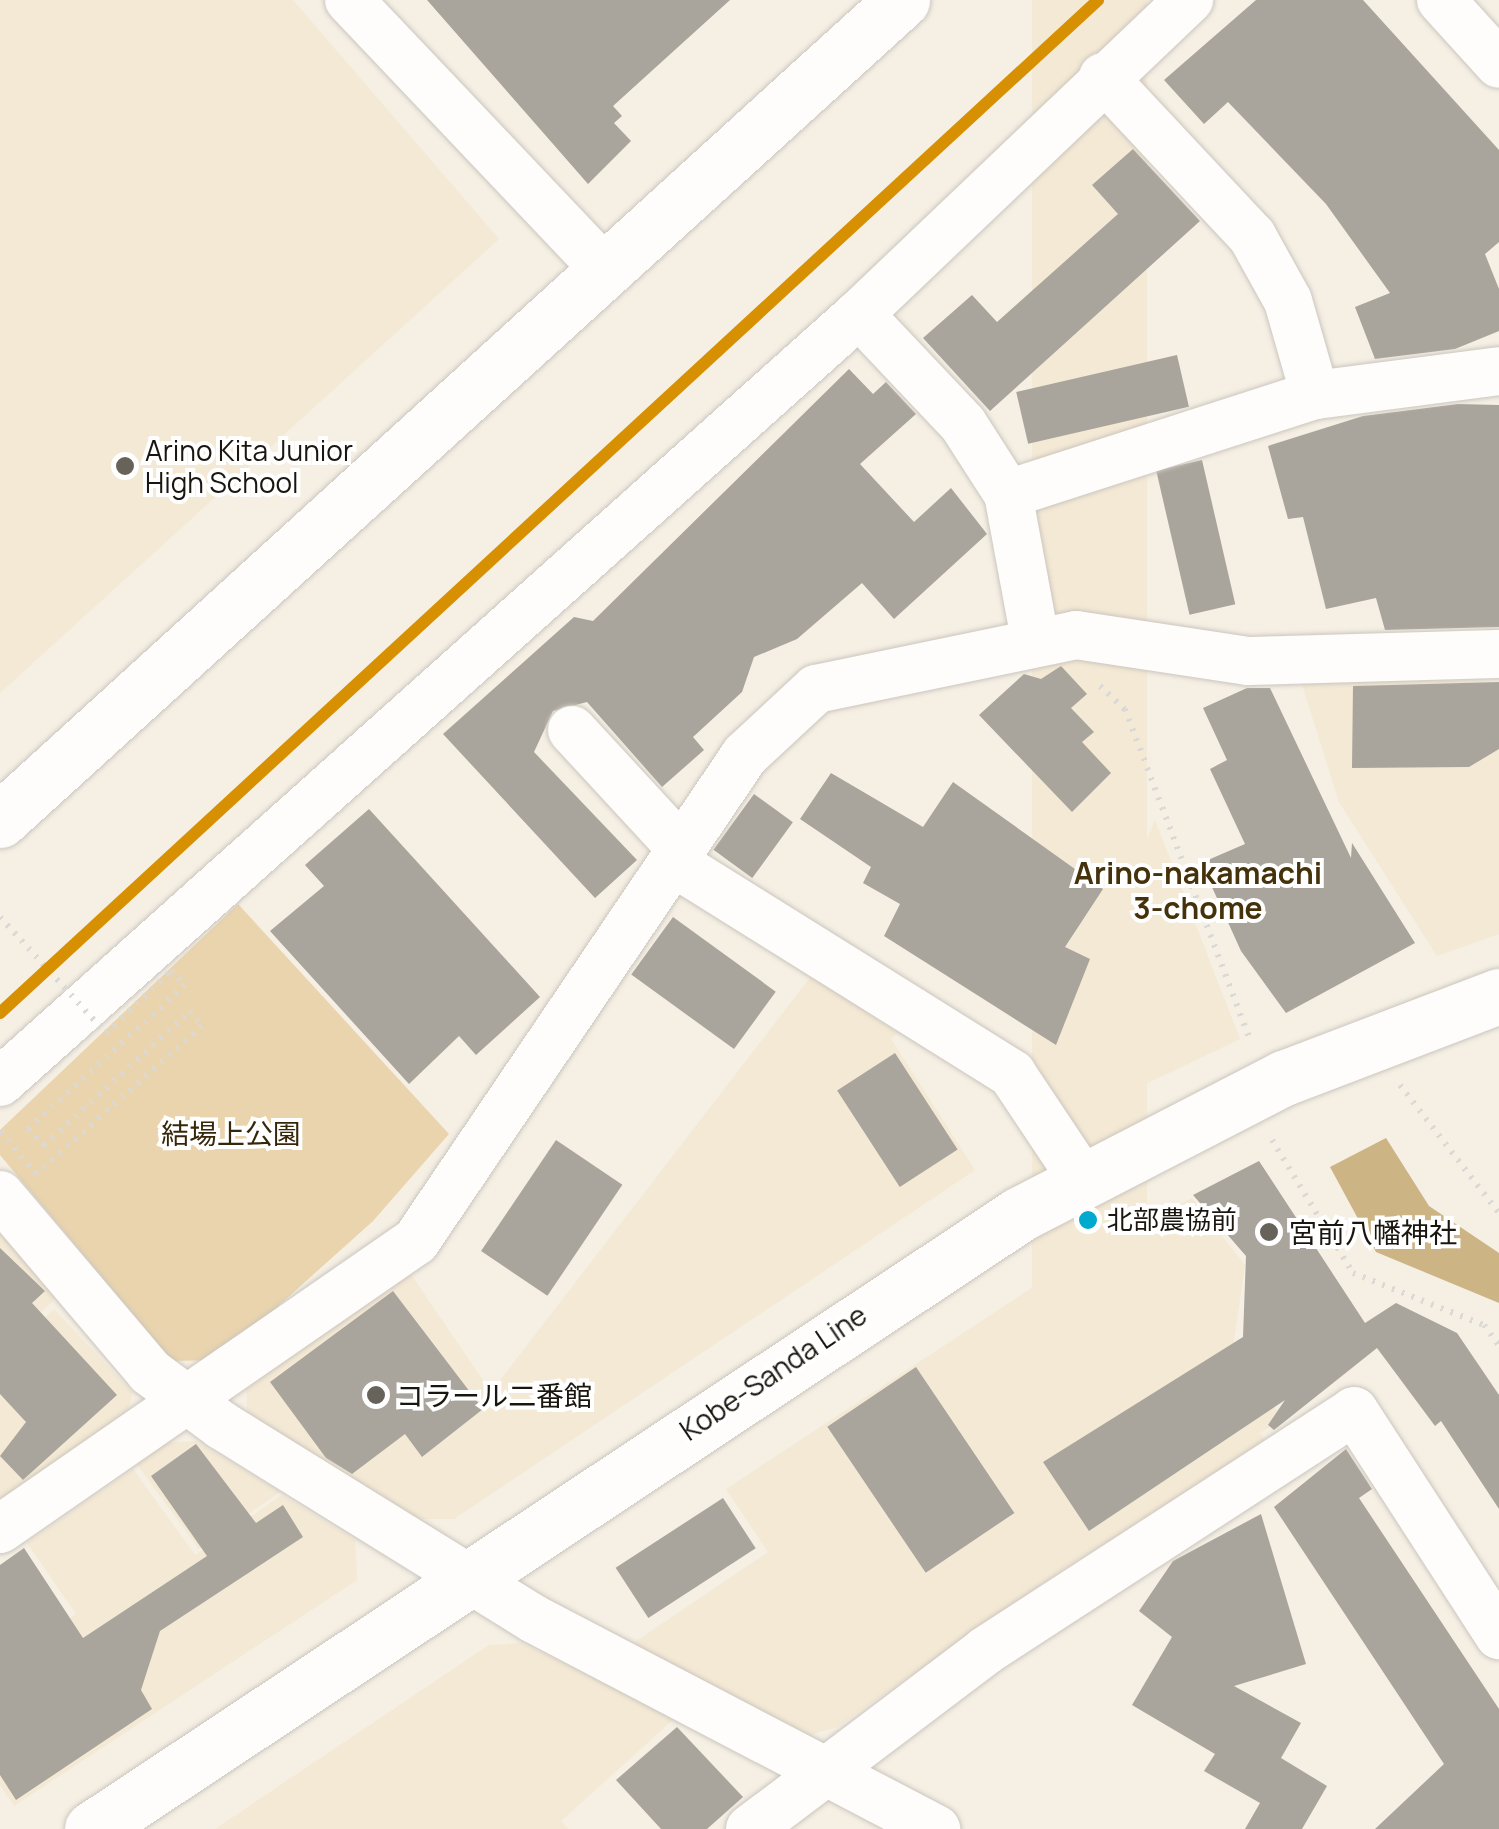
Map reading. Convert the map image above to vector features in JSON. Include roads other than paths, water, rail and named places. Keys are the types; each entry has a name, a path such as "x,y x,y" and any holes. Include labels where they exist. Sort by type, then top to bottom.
{"main road":[{"path":"0,820 902,0"},
{"name":"Kobe-Sanda Line","path":"92,1829 872,1305 1082,1179 1245,1097 1375,1042 1499,996"}],"street":[{"path":"0,1082 859,314 1103,77 1189,0"},
{"path":"1441,0 1499,64"},
{"path":"358,3 605,270"},
{"path":"1103,77 1252,236 1288,301 1315,395"},
{"path":"859,314 963,424 1008,494 1056,637"},
{"path":"1008,494 1315,395 1499,370"},
{"path":"0,1529 416,1240 745,755 816,690 1056,637 1248,660 1499,654"},
{"path":"572,730 677,856 1012,1074 1082,1179"},
{"path":"0,1195 150,1372 188,1399 467,1580 936,1829"},
{"path":"750,1829 820,1770 985,1651 1354,1411 1499,1636"}],"place":[{"name":"Arino Kita Junior High School","path":"125,466"},
{"name":"北部農協前","path":"1088,1220"},
{"name":"宮前八幡神社","path":"1269,1232"},
{"name":"コラール二番館","path":"376,1395"}],"district":[{"name":"Arino-nakamachi 3-chome","path":"1198,890"}],"park label":[{"name":"結場上公園","path":"231,1133"}]}
